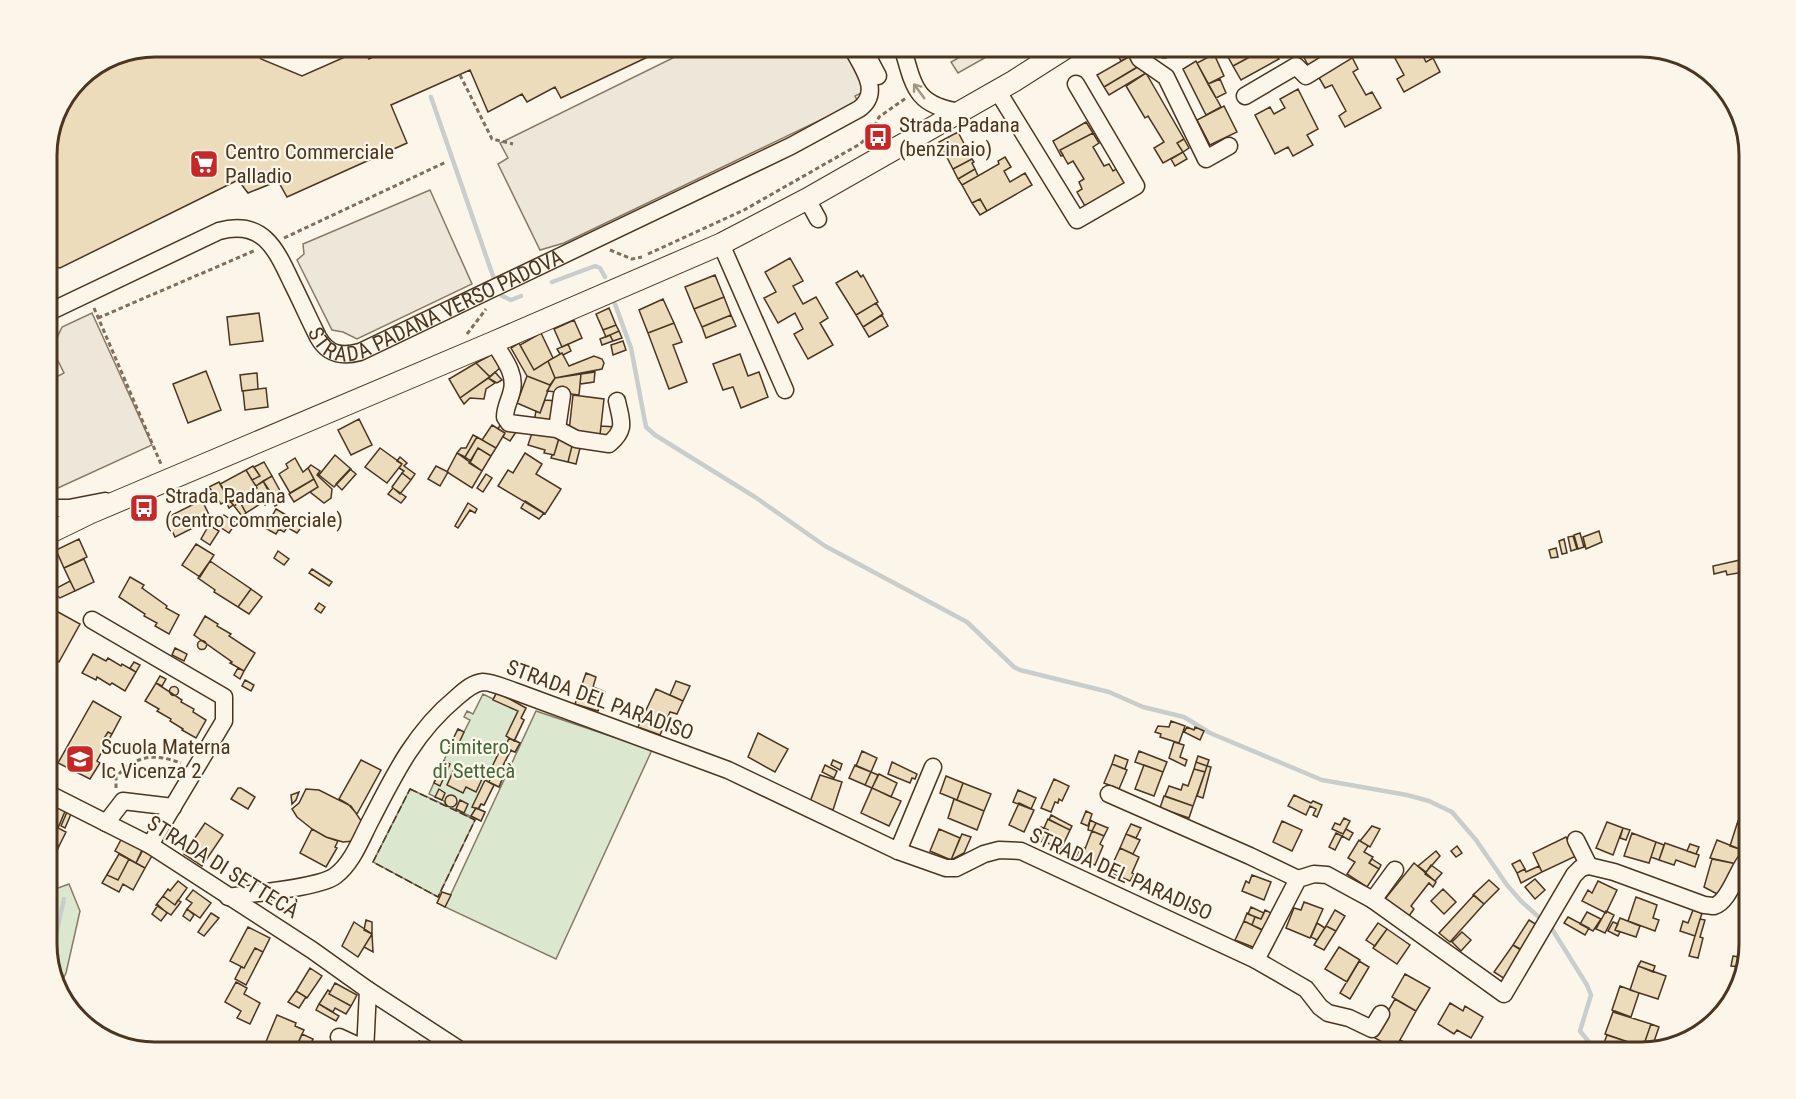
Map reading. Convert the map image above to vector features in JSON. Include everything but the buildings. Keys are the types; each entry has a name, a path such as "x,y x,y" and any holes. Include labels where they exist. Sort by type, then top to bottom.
{"main road":[{"path":"57,529 721,244 807,199 960,112 1050,57"},
{"path":"57,519 90,513"}],"street":[{"name":"STRADA PADANA VERSO PADOVA","path":"57,308 219,231 244,228 260,234 278,253 321,343 338,355 352,354 808,138 823,127 860,109 871,94 870,83 857,57"},
{"name":"STRADA PADANA VERSO PADOVA","path":"808,138 827,134 868,114 877,106 882,84 869,57"},
{"path":"906,57 917,91 935,106 960,112"},
{"path":"1139,57 1166,76 1206,159 1229,146"},
{"path":"1245,96 1296,66 1306,76 1337,57"},
{"path":"997,90 1077,220 1136,186 1076,84"},
{"path":"807,199 818,219"},
{"path":"721,244 785,390"},
{"path":"494,342 513,376 512,390 505,410 505,417 509,423 557,429 576,439 609,444 618,436 622,427 617,401"},
{"path":"557,429 562,395"},
{"path":"57,508 69,508 135,496"},
{"path":"92,620 224,697 224,721 150,845"},
{"name":"STRADA DEL PARADISO","path":"228,897 318,883 334,877 345,867 402,759 420,733 469,687 483,682 514,691 728,770 897,851 946,868 956,868 984,854 999,850 1021,851 1256,960 1298,983 1328,1013 1349,1018 1372,1029 1381,1014"},
{"path":"897,851 933,767"},
{"path":"1109,794 1298,879 1314,874 1327,875 1373,900 1504,994 1574,875 1581,868 1589,866 1614,872 1704,905 1714,906 1723,900 1739,871"},
{"name":"STRADA DI SETTECÀ","path":"57,798 150,845 312,950 446,1042"},
{"path":"106,823 123,801 173,807"},
{"path":"1576,840 1589,866"},
{"path":"1373,900 1395,870"},
{"path":"1256,960 1298,879"},
{"path":"365,1042 368,990"},
{"path":"339,1037 348,1042"}],"path":[{"path":"460,75 492,139 513,144"},
{"path":"605,248 635,260 744,210 864,142 873,131 879,117 909,95"},
{"path":"279,240 446,162"},
{"path":"98,318 263,247"},
{"path":"90,299 162,465 153,468"},
{"path":"466,334 493,301"},
{"path":"123,801 116,795 116,777 129,764 140,758 176,761 195,769"}],"green space":[{"name":"Cimitero di Settecà","path":"497,692 526,708 521,718 524,720 515,740 520,743 515,752 510,751 499,775 503,777 499,787 494,785 484,805 481,804 479,809 485,812 481,821 452,808 475,820 438,897 373,862 410,789 447,806 444,801 429,794 458,729 464,732 470,720 464,717 467,711 473,714 483,694 493,699"},
{"path":"536,711 652,750 556,959 445,907"},
{"path":"69,884 80,911 63,978 57,950 57,888"}],"shaded area":[{"path":"675,57 848,57 865,91 855,96 858,102 564,243 540,250 498,164 508,158 500,143"},
{"path":"960,57 986,57 958,73 951,62"},
{"path":"430,190 472,284 357,339 343,332 332,330 297,260 304,254 303,244"},
{"path":"92,313 152,445 57,488 57,377 64,373 57,359 57,338 62,327"}],"waterway":[{"path":"431,97 494,279"},
{"path":"552,282 595,266 600,268 605,277"},
{"path":"502,296 511,300 521,296"},
{"path":"615,304 631,348 646,427 655,435 755,497 825,546 967,622 1014,667 1109,692 1143,707 1184,717 1210,733 1322,780 1407,795 1429,801 1452,812 1476,840 1507,885 1552,929 1587,985 1591,995 1580,1031 1589,1042"},
{"path":"57,930 64,899"}],"fence":[{"path":"410,789 475,820 438,897 373,862 410,789"}],"place":[{"name":"Strada Padana (benzinaio)","path":"878,137"},
{"name":"Centro Commerciale Palladio","path":"204,164"},
{"name":"Strada Padana (centro commerciale)","path":"144,508"},
{"name":"Scuola Materna Ic Vicenza 2","path":"80,759"}]}
